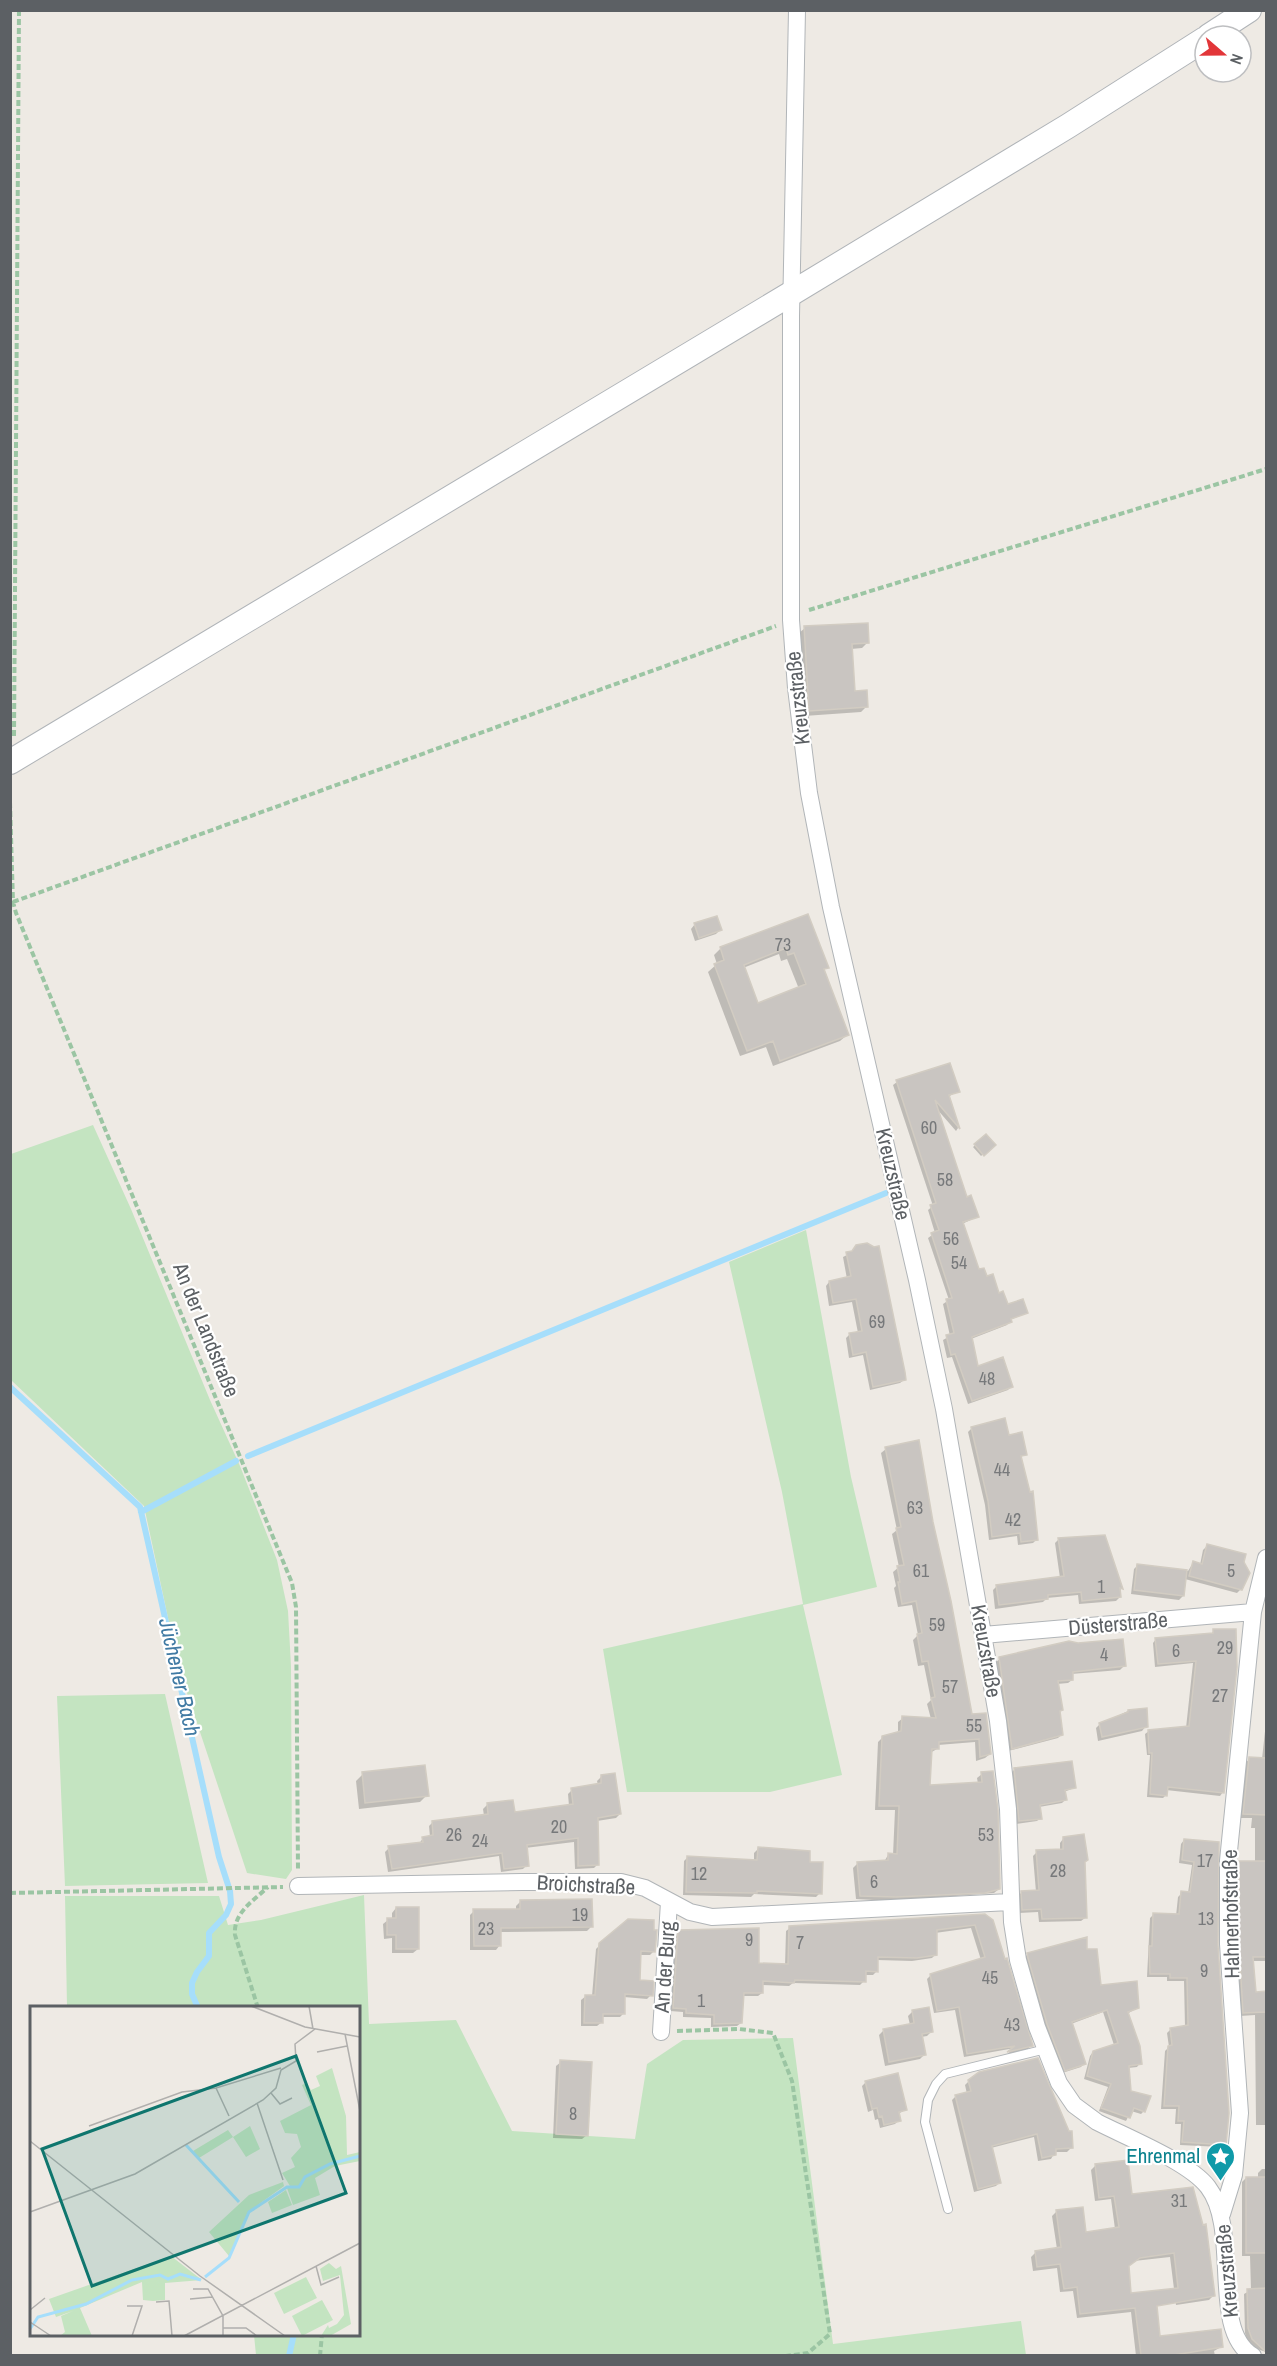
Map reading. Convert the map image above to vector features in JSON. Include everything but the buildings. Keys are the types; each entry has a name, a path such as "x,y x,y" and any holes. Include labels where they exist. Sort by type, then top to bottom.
{"main road":[{"path":"1227,24 1249,10"},
{"path":"12,761 792,293 1068,126 1193,47"}],"street":[{"name":"Kreuzstraße","path":"796,10 791,618 802,741 818,841 927,1324 984,1635 1005,1780 1010,1837 1014,1941 1023,1980 1046,2049 1059,2083 1074,2105 1097,2122 1195,2175 1208,2187 1222,2214 1232,2329 1242,2347 1253,2355"},
{"name":"Hahnerhofstraße","path":"1222,2214 1234,2175 1240,2113 1228,1944 1227,1878 1252,1612 1266,1558"},
{"name":"Düsterstraße","path":"984,1635 1252,1612"},
{"name":"Broichstraße","path":"298,1886 613,1882 645,1888 690,1912 712,1917 1011,1902"},
{"name":"An der Burg","path":"661,2032 669,1902"}],"lane":[{"path":"948,2209 925,2122 928,2100 936,2084 945,2074 1046,2049"}],"path":[{"path":"12,761 20,10"},
{"path":"12,902 791,618 1266,469"},
{"name":"An der Landstraße","path":"10,802 12,902 292,1583 296,1607 298,1886"},
{"path":"10,1893 268,1887 242,1911 235,1925 235,1935 258,2006"},
{"path":"661,2032 739,2029 773,2033 792,2081 830,2334 808,2353 786,2355"},
{"path":"320,2355 322,2336"}],"green space":[{"path":"10,11 12,11 11,351"},
{"path":"93,1125 240,1466 277,1560 288,1611 291,1666 292,1870 286,1879 247,1873 179,1669 144,1506 11,1380 11,1154"},
{"path":"806,1230 851,1477 877,1587 803,1605 842,1775 770,1792 627,1792 603,1649 803,1604 782,1492 729,1262"},
{"path":"165,1694 208,1883 65,1886 57,1696"},
{"path":"364,1895 369,2024 456,2020 512,2131 635,2139 647,2064 683,2040 793,2038 833,2344 1021,2321 1026,2355 256,2355 254,2336 360,2336 360,2006 67,2006 65,1896 219,1896 228,1925 261,1920"}],"waterway":[{"path":"248,1456 886,1193"},
{"name":"Jüchener Bach","path":"10,1387 140,1507 219,1857 230,1891 231,1904 226,1915 209,1933 209,1956 192,1983 192,1994 197,2006"},
{"path":"141,1512 236,1461"},
{"name":"Jüchener Bach","path":"289,2356 294,2336"}],"place":[{"name":"Ehrenmal","path":"1221,2182"}]}
